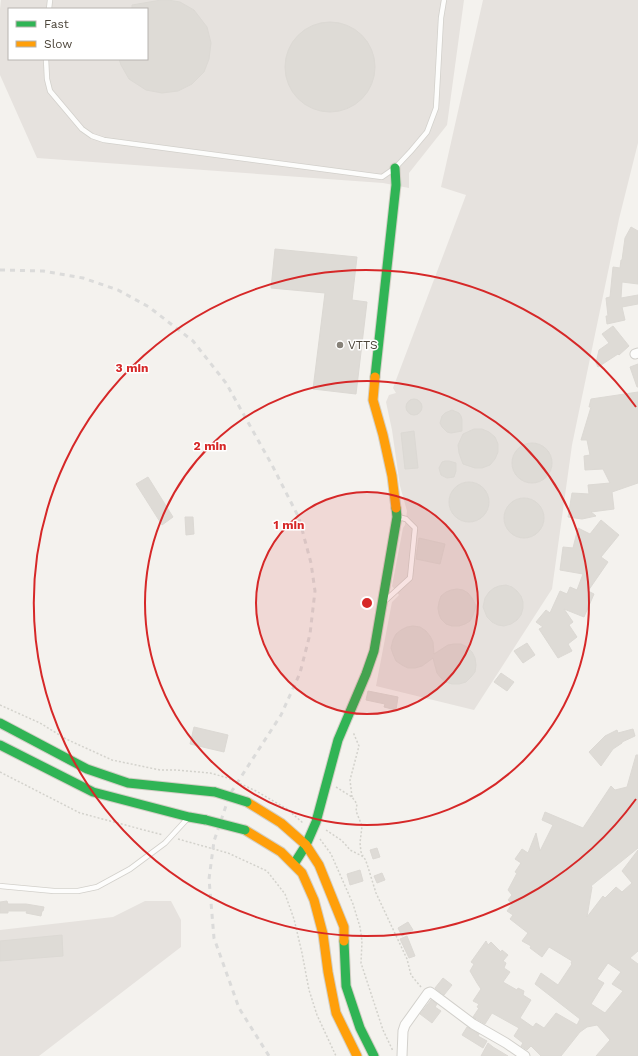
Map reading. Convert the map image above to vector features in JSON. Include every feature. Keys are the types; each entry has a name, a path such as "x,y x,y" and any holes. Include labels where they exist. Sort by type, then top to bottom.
{"main road":[{"path":"294,864 306,845 316,822 338,740 366,674 374,651 397,517 392,476 383,435 373,400 396,185 395,168"},
{"path":"0,724 87,769 128,783 215,792 247,802 280,823 306,845 320,865 344,927 346,986 360,1028 374,1056"},
{"path":"0,745 93,792 245,830 281,852 302,873 314,900 323,934 328,972 336,1013 357,1056"}],"street":[{"path":"402,1056 402,1031 427,994 430,992 473,1024 525,1056"}],"lane":[{"path":"46,60 46,79 50,90 82,129 92,136 104,140 382,177 395,168 427,132 436,108 441,18 444,0"},
{"path":"383,603 410,578 415,528 406,519 397,517"},
{"path":"0,886 54,891 78,891 97,887 130,869 165,844 189,817"}],"path":[{"path":"352,730 359,746 350,780 352,797"},
{"path":"0,772 80,813 228,853 267,871 285,894 294,919 309,990 317,1015 336,1056"},
{"path":"328,774 335,786 352,797 357,804 356,811 362,826 360,843 361,852 367,864 376,894 407,959 411,975 427,994"},
{"path":"316,822 326,831 346,844 350,850 365,859"}],"shaded area":[{"path":"1,0 464,0 447,125 409,173 409,188 383,183 37,158 0,75"},
{"path":"483,0 638,0 638,143 619,219 572,445 552,589 474,710 376,686 392,602 399,595 392,586 407,511 400,486 392,430 386,402 389,395 396,393 393,388 466,195 441,187"},
{"path":"145,901 171,901 181,920 181,947 39,1056 0,1056 0,930 113,917"}],"building":[{"path":"161,0 180,2 194,10 207,27 211,43 209,59 204,72 192,84 178,91 162,93 146,90 129,79 119,60 148,60 148,8 132,8 132,5"},
{"path":"330,22 339,23 355,30 367,42 374,58 374,76 367,92 355,104 339,111 330,112 321,111 305,104 293,92 286,76 285,67 286,58 293,42 305,30 321,23"},
{"path":"631,227 638,231 638,284 622,282 621,298 638,295 638,304 622,307 625,320 607,324 606,316 608,316 606,298 610,297 613,267 620,268 625,238"},
{"path":"275,249 357,257 352,300 367,302 356,394 313,389 325,293 271,288"},
{"path":"613,326 629,346 619,355 618,354 598,367 596,363 599,350 609,343 602,334"},
{"path":"638,364 638,387 637,387 630,367"},
{"path":"638,392 638,483 612,492 614,509 591,512 596,516 582,519 568,517 572,493 589,494 588,485 610,483 603,469 585,470 584,456 590,455 587,440 581,440 591,407 589,407 591,399"},
{"path":"411,399 417,399 422,404 420,413 417,415 411,415 406,410 406,404"},
{"path":"452,410 459,413 461,416 462,431 451,433 447,432 440,423 442,416"},
{"path":"474,429 482,429 489,432 495,437 498,444 498,452 495,459 490,465 482,468 475,468 463,464 459,453 458,445 463,434"},
{"path":"414,431 418,468 405,469 401,433"},
{"path":"528,443 536,443 543,446 549,452 552,463 549,474 543,480 536,483 528,483 521,480 515,474 512,467 512,459 515,452 521,446"},
{"path":"445,461 456,463 454,477 447,478 441,475 439,468 442,462"},
{"path":"148,477 173,517 162,525 136,484"},
{"path":"469,482 477,484 483,488 487,494 489,502 487,510 483,516 477,520 469,522 461,520 455,516 451,510 449,502 451,494 455,488 461,484"},
{"path":"520,498 528,498 535,501 541,507 544,518 541,529 535,535 528,538 520,538 513,535 507,529 504,522 504,514 507,507 513,501"},
{"path":"185,517 193,517 194,534 186,535"},
{"path":"601,520 619,535 601,557 608,562 588,591 594,594 584,617 564,609 573,622 569,625 577,637 568,644 572,651 558,658 539,629 543,627 536,622 546,610 550,613 560,591 567,594 570,587 577,590 583,574 560,570 563,547 573,548 578,528 590,534"},
{"path":"419,538 445,544 440,564 416,559"},
{"path":"506,585 512,587 521,596 523,608 521,615 517,620 504,626 492,622 487,617 483,607 485,598 489,592 494,588"},
{"path":"457,589 468,593 476,606 470,621 459,626 452,626 446,624 441,619 438,608 441,596 446,592"},
{"path":"413,626 420,627 430,636 433,642 434,654 448,645 461,644 467,647 475,658 476,665 475,672 471,677 466,682 452,684 446,682 437,673 433,658 422,666 415,668 408,668 396,661 391,648 393,640 396,634 401,630"},
{"path":"527,643 535,655 523,663 514,651"},
{"path":"501,673 514,682 507,691 494,682"},
{"path":"368,691 398,697 396,710 384,707 385,704 366,700"},
{"path":"194,727 228,735 224,752 190,744"},
{"path":"633,729 635,736 622,742 613,749 601,766 589,752 605,736 617,730 618,733"},
{"path":"636,755 638,755 638,848 591,886 587,917 603,896 605,898 616,887 622,892 632,883 622,871 638,850 638,951 630,958 638,964 638,1056 596,1056 610,1040 597,1025 587,1027 580,1032 561,1056 541,1056 531,1046 527,1050 521,1046 523,1043 514,1036 519,1028 492,1013 485,1024 473,1017 479,1008 477,1007 479,1004 473,1001 481,989 470,971 474,964 471,962 486,941 488,945 491,942 501,952 502,950 508,955 503,961 506,963 504,968 510,972 503,982 517,990 518,988 524,991 523,995 531,1000 520,1018 533,1027 536,1023 544,1028 556,1013 577,1025 580,1019 535,984 541,973 558,985 572,964 572,961 549,947 542,957 530,948 531,946 522,941 528,933 510,919 513,915 507,911 512,904 508,900 512,895 508,890 517,873 515,872 521,863 515,859 522,849 528,853 536,833 540,851 553,825 542,820 545,812 583,828 611,786 615,790 627,787","holes":["608,963 621,972 612,984 623,991 605,1013 591,1004 604,983 597,979"]},
{"path":"377,848 380,857 373,859 370,850"},
{"path":"360,870 363,881 350,885 347,874"},
{"path":"382,873 385,880 377,883 374,876"},
{"path":"7,901 8,904 26,904 44,907 41,916 26,913 27,911 8,911 8,913 0,913 0,902"},
{"path":"408,922 413,930 402,936 398,928"},
{"path":"62,935 63,956 0,961 0,941"},
{"path":"407,936 415,956 409,958 400,939"},
{"path":"443,978 452,985 444,995 435,988"},
{"path":"431,1000 437,1004 435,1007 441,1011 432,1023 420,1014"},
{"path":"467,1027 487,1041 483,1048 462,1035"},
{"path":"488,1043 493,1047 508,1056 481,1056"}],"railway":[{"path":"0,270 43,271 83,278 118,290 149,307 193,341 226,383 272,465 299,518 311,563 315,591 310,634 300,673 281,715 230,794 214,841 209,879 214,938 239,1008 269,1056"}],"traffic: fast":[{"path":"375,377 396,185 395,168"},
{"path":"294,864 306,845 316,822 338,740 366,674 374,651 397,517 396,508"},
{"path":"0,723 87,769 128,783 215,792"},
{"path":"0,745 93,792 206,820"},
{"path":"215,792 247,802"},
{"path":"206,820 245,830"},
{"path":"344,941 346,986 360,1028 374,1056"}],"traffic: slow":[{"path":"375,377 373,400 383,435 392,476 396,508"},
{"path":"247,802 281,823 306,845 319,865 344,927 344,941"},
{"path":"245,830 281,852 302,873 314,900 323,934 328,972 336,1013 357,1056"}],"place":[{"name":"VTTS","path":"340,345"}]}
